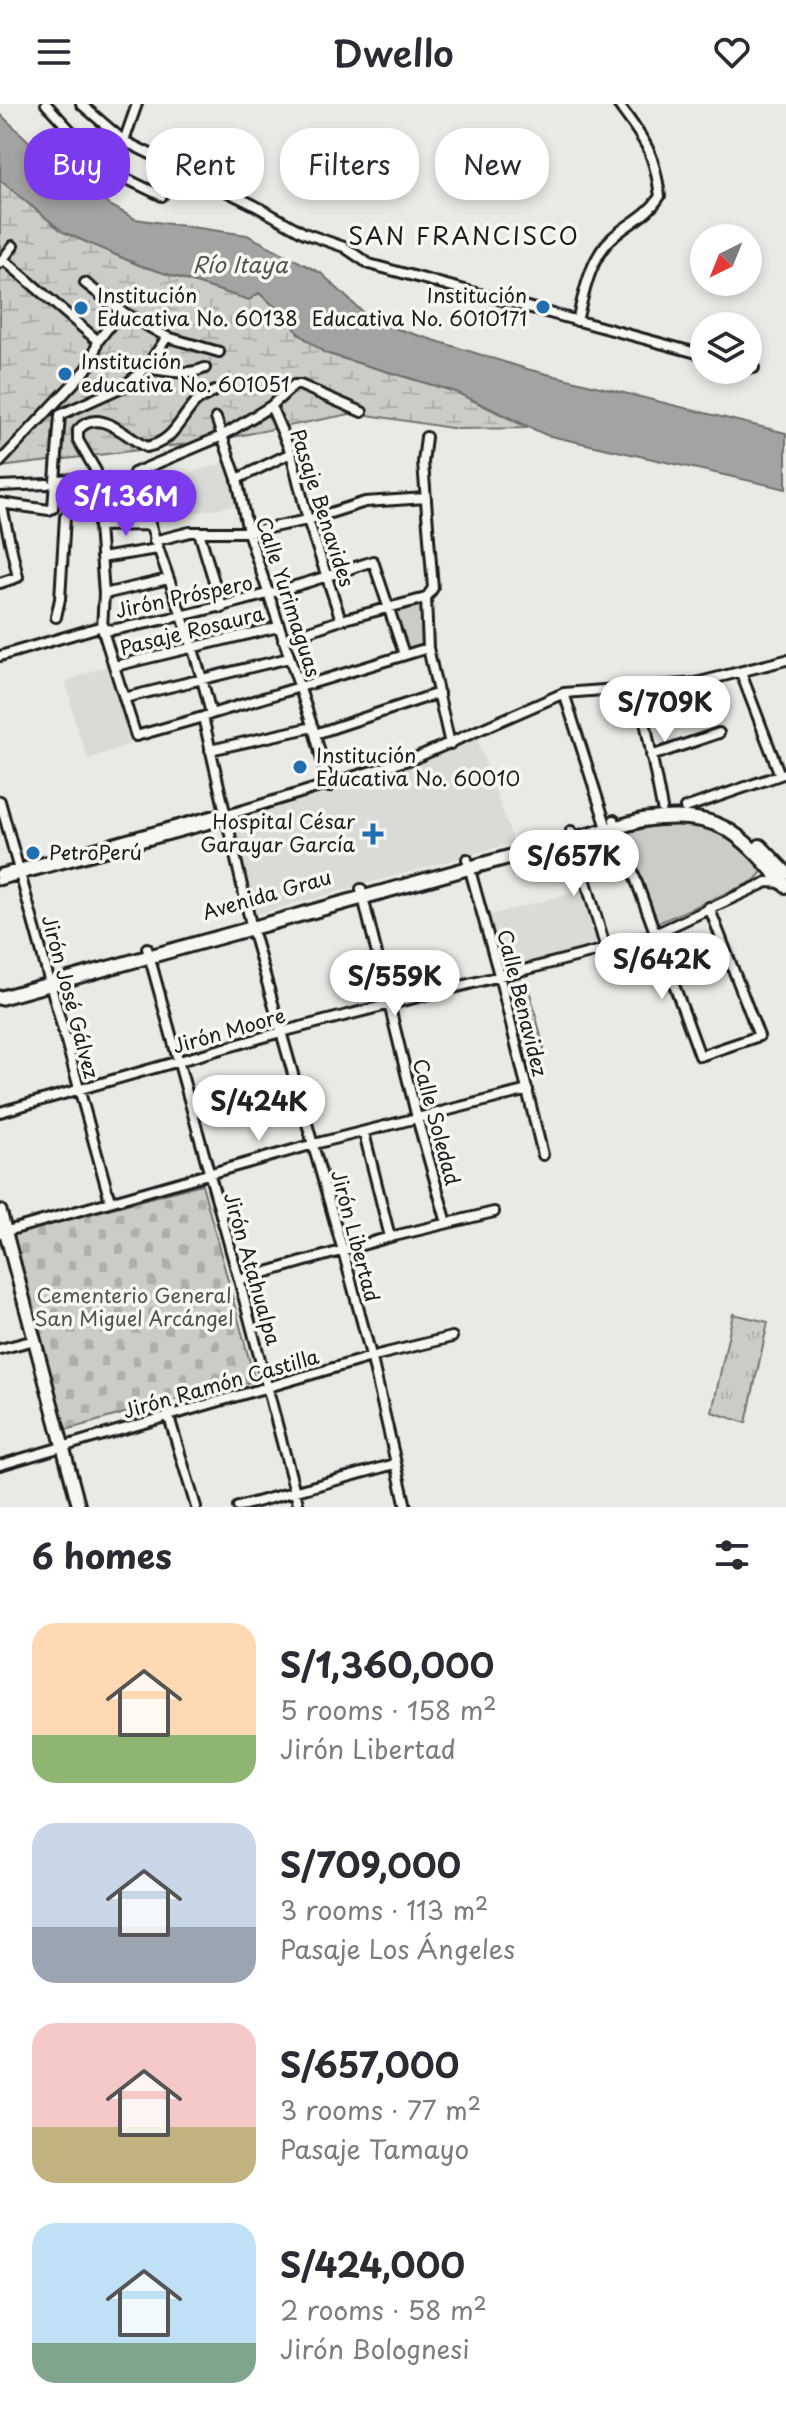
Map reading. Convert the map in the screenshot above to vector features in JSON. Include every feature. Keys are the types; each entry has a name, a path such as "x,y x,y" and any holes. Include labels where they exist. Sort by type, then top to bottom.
{"main road":[{"name":"Avenida Grau","path":"0,990 251,925 662,808 685,808 719,816 746,832 785,881"},
{"path":"611,824 678,815 698,817 733,832 748,843 785,881"},
{"name":"Avenida Grau","path":"0,998 48,980"},
{"path":"0,1211 2,1233 79,1507"},
{"path":"60,1446 72,1507"}],"street":[{"path":"46,104 68,128"},
{"path":"81,104 109,128"},
{"path":"129,128 137,104"},
{"path":"577,321 600,252 623,229 646,214 660,196 656,165 647,145 618,104"},
{"path":"130,144 304,233 344,247 369,264 690,351"},
{"path":"13,246 2,261 98,341"},
{"path":"85,283 121,311 167,337 219,352"},
{"path":"0,462 86,370 98,341 121,311"},
{"path":"0,583 18,577 3,538 0,503 53,508 60,415 124,386 146,368 167,337"},
{"path":"146,368 180,372 196,372 205,368"},
{"path":"222,436 271,406 294,385 362,412"},
{"path":"56,617 65,517 95,478 96,466 78,440 78,430 83,424 108,422 146,447 157,445 169,438 194,404 215,391"},
{"name":"Pasaje Benavides","path":"271,406 291,453 308,520 341,620"},
{"name":"Calle Yurimaguas","path":"216,418 237,479 248,532 314,730 329,787"},
{"name":"Jirón Libertad","path":"222,436 134,473 155,545 203,681 210,750 224,816 251,925 372,1359 406,1507"},
{"path":"426,437 423,463 433,588 426,598 428,648 450,744"},
{"path":"237,479 291,453"},
{"path":"56,480 95,478"},
{"path":"0,486 47,484"},
{"path":"100,497 104,594 102,628 136,736 428,648"},
{"path":"101,558 199,532 248,532 308,520 365,502 426,498"},
{"path":"99,526 149,525"},
{"path":"199,532 222,608"},
{"name":"Jirón Próspero","path":"1,652 102,628 111,630 222,608 373,561 388,608"},
{"path":"104,594 168,579"},
{"path":"283,640 341,620 426,598"},
{"path":"388,608 404,654"},
{"name":"Pasaje Rosaura","path":"115,666 278,627"},
{"path":"124,698 289,658"},
{"path":"0,874 220,821 224,816 329,787 450,744 564,693 696,683 786,660"},
{"path":"741,673 784,774"},
{"path":"638,686 662,808"},
{"path":"210,750 314,730 439,693"},
{"path":"564,693 700,1056 759,1036 709,907"},
{"path":"651,756 719,733"},
{"name":"Avenida Grau","path":"685,808 784,774"},
{"name":"Jirón José Gálvez","path":"0,801 110,1201"},
{"path":"572,834 606,949"},
{"name":"Calle Benavidez","path":"468,863 543,1155"},
{"path":"0,880 21,871"},
{"name":"Jirón Moore","path":"0,1112 281,1032 606,949 655,934 767,882 785,881"},
{"name":"Calle Soledad","path":"362,893 417,1118 447,1223"},
{"name":"Jirón Atahualpa","path":"148,952 299,1507"},
{"path":"2,1233 314,1144 528,1090"},
{"path":"364,1133 390,1237"},
{"path":"239,1280 390,1237 494,1212"},
{"name":"Jirón Ramón Castilla","path":"0,1465 378,1355 452,1337"},
{"path":"0,1349 32,1341"},
{"path":"169,1417 196,1507"},
{"path":"238,1507 395,1464"}],"shaded area":[{"path":"228,462 237,505 166,518 156,482"},
{"path":"109,665 134,734 130,744 88,759 75,723 66,681"},
{"name":"Hospital César Garayar García","path":"477,739 514,843 257,914 233,826 236,822"},
{"path":"583,890 600,947 502,971 487,916"}],"green space":[{"path":"0,180 63,232 139,265 249,300 259,293 287,317 298,333 325,353 456,392 528,428 458,429 355,413 212,441 0,467"},
{"path":"422,601 425,646 405,651 392,609"},
{"path":"675,821 723,835 763,865 754,881 658,923 623,836"},
{"path":"512,984 530,992 544,1049 528,1068"},
{"name":"Cementerio General San Miguel Arcángel","path":"202,1184 255,1381 66,1430 11,1235"},
{"path":"733,1314 768,1322 746,1423 712,1412"}],"water":[{"name":"Río Itaya","path":"0,114 24,137 24,200 0,180"},
{"name":"Río Itaya","path":"24,200 101,200 135,219 247,235 321,273 372,321 527,369 786,433 786,489 546,435 456,392 325,353 298,333 287,317 259,293 249,300 139,265 63,232"}],"place":[{"name":"Institución Educativa No. 6010171","path":"543,307"},
{"name":"Institución Educativa No. 60138","path":"81,308"},
{"name":"Institución educativa No. 601051","path":"65,374"},
{"name":"Institución Educativa No. 60010","path":"300,767"},
{"name":"Hospital César Garayar García","path":"373,834"},
{"name":"PetroPerú","path":"33,853"}],"district":[{"name":"SAN FRANCISCO","path":"464,237"}]}
